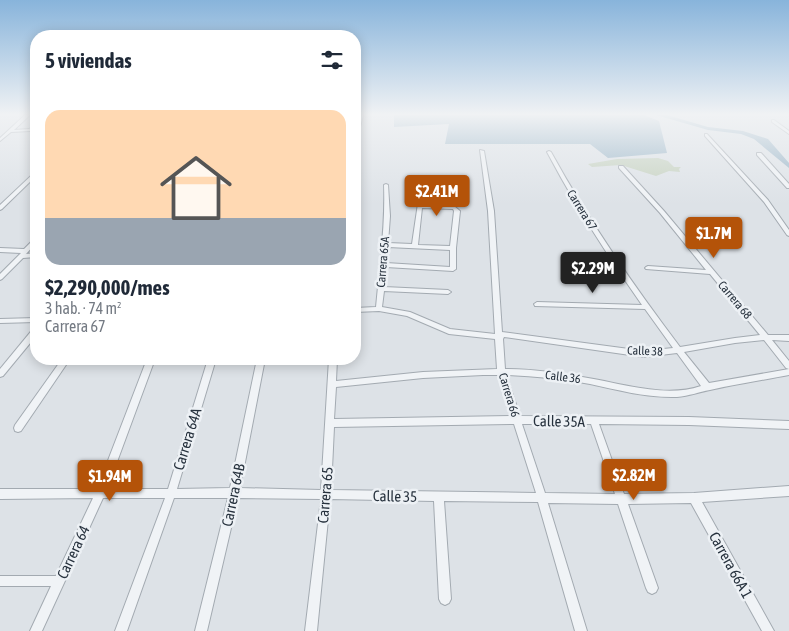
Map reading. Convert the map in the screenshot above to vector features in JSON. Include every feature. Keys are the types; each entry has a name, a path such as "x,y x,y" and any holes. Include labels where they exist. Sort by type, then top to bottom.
{"street":[{"path":"714,144 766,202 789,234"},
{"name":"Carrera 66","path":"482,151 491,210 501,371 542,498 581,631"},
{"name":"Carrera 67","path":"549,152 568,189 610,255 707,387"},
{"path":"759,154 789,187"},
{"name":"Carrera 68","path":"621,167 712,272 789,366"},
{"path":"0,208 30,181"},
{"path":"415,246 423,183"},
{"name":"Carrera 65A","path":"379,309 385,246 386,185"},
{"path":"423,190 454,192"},
{"path":"382,265 453,269 456,209 421,206"},
{"path":"0,278 30,246"},
{"path":"385,246 453,248"},
{"path":"0,250 30,254"},
{"path":"648,268 712,272"},
{"path":"380,289 448,292"},
{"path":"538,304 647,307"},
{"name":"Calle 38","path":"361,310 379,309 408,314 449,331 500,335 644,354 679,350 741,338 766,336 789,338"},
{"path":"0,321 30,320"},
{"path":"0,374 30,338"},
{"path":"18,428 62,365"},
{"name":"Carrera 64","path":"36,631 100,494 149,365"},
{"name":"Carrera 64A","path":"121,631 171,494 210,365"},
{"name":"Carrera 64B","path":"201,631 234,493 260,365"},
{"name":"Carrera 65","path":"311,631 326,494 333,365"},
{"name":"Calle 36","path":"333,384 430,374 501,371 570,377 672,395 695,393 707,387 789,372"},
{"name":"Calle 35A","path":"330,423 517,420 789,424"},
{"path":"594,421 652,588"},
{"name":"Calle 35","path":"0,494 234,493 621,499 694,498 789,491"},
{"path":"439,496 445,599"},
{"name":"Carrera 66A 1","path":"694,498 768,631"},
{"path":"0,581 60,581"}],"green space":[{"path":"658,158 668,161 674,167 681,167 679,169 680,172 669,171 656,176 621,165 592,167 588,164 617,159"}],"water":[{"path":"591,144 665,144 667,153 608,158"},
{"path":"761,144 773,144 789,163 789,168"}]}
